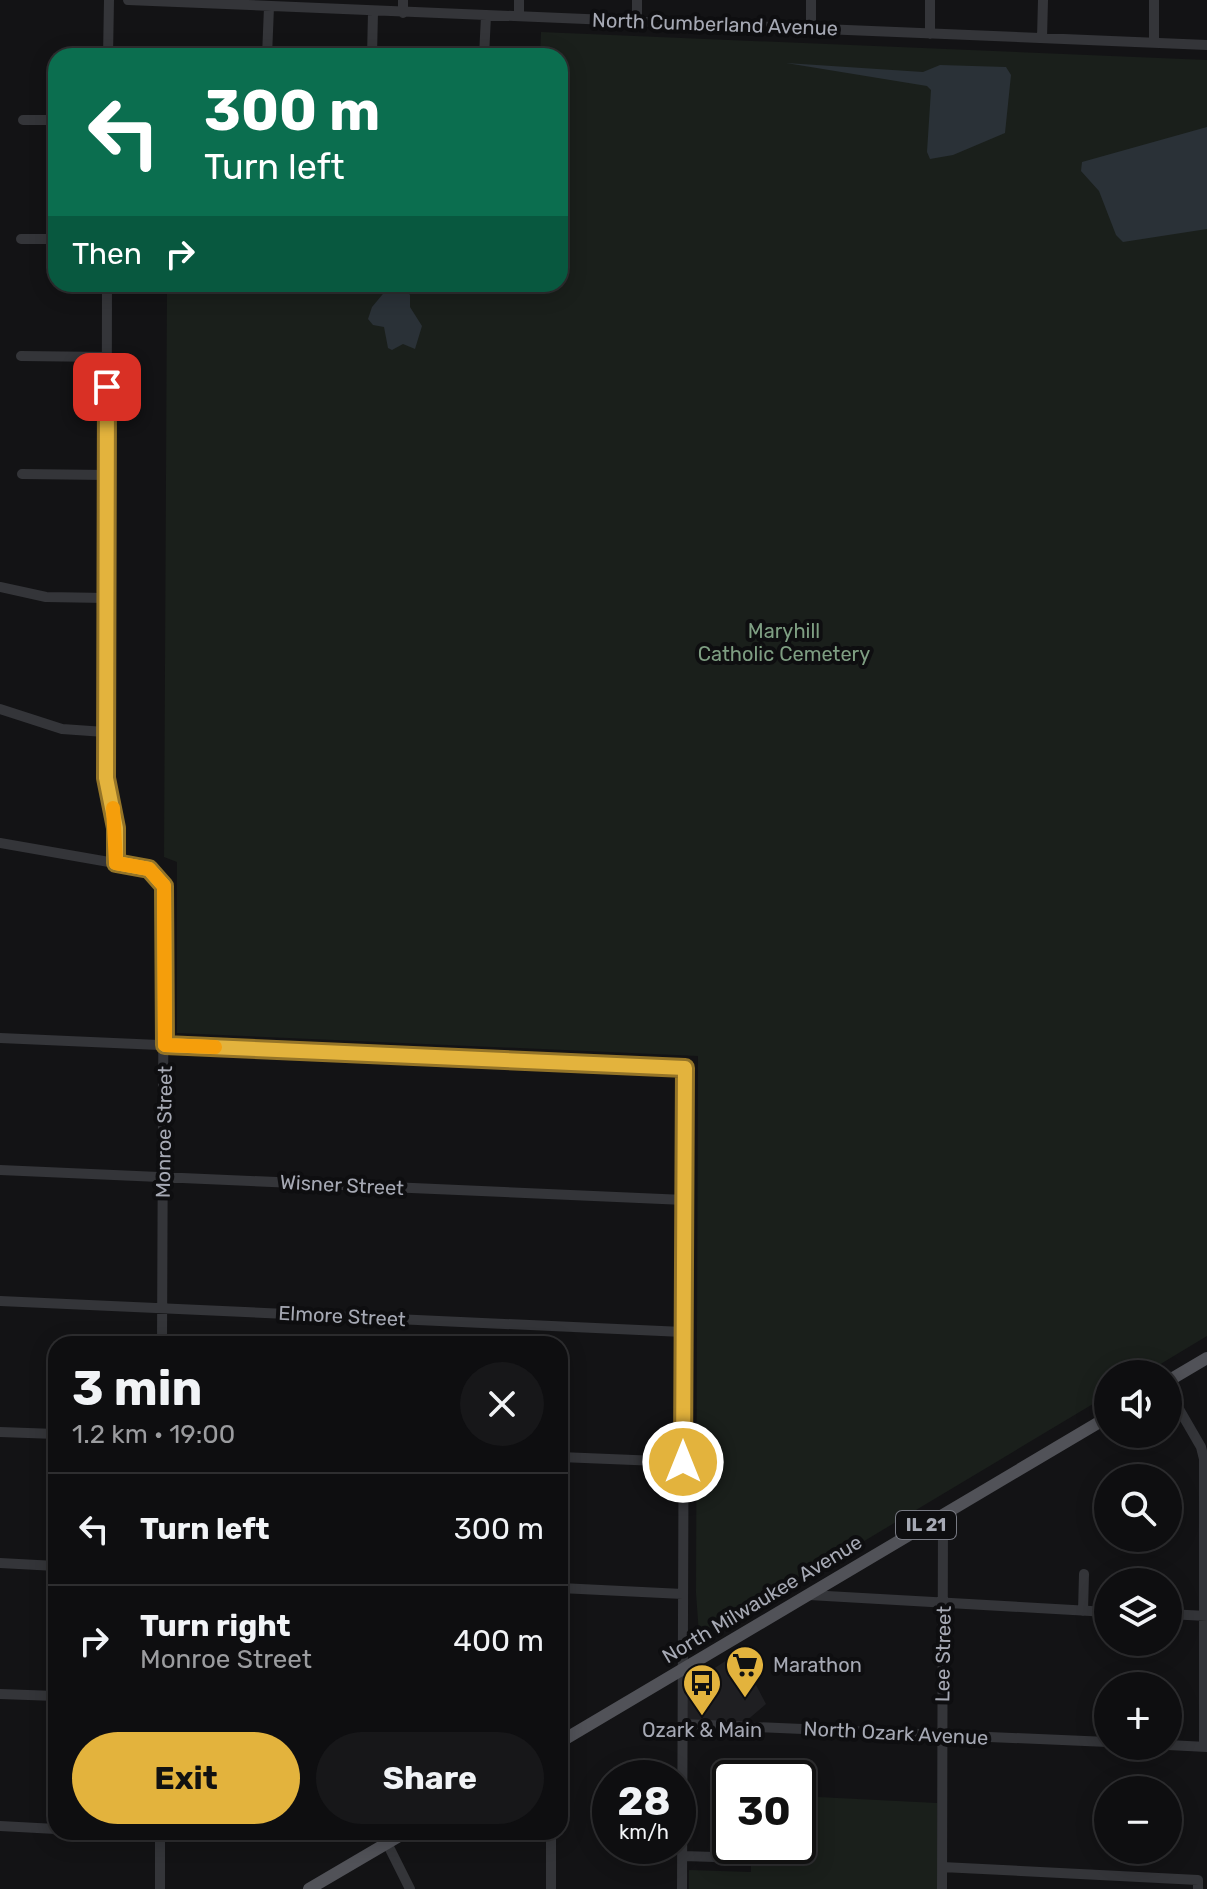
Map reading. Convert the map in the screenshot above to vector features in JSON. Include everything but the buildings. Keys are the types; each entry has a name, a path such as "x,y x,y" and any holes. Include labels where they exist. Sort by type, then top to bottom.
{"main road":[{"path":"1182,1373 1207,1358"},
{"name":"North Milwaukee Avenue","path":"568,1737 1094,1425"},
{"path":"309,1889 392,1840"}],"street":[{"path":"108,48 109,0"},
{"name":"North Cumberland Avenue","path":"128,0 269,7 286,4 373,12 1207,45"},
{"path":"403,0 403,13"},
{"path":"519,0 519,16"},
{"path":"637,0 637,21"},
{"path":"811,0 811,28"},
{"path":"930,0 930,34"},
{"path":"1042,38 1043,0"},
{"path":"1154,0 1154,43"},
{"path":"267,48 269,7"},
{"path":"372,48 373,12"},
{"path":"484,48 486,16"},
{"path":"23,120 48,120"},
{"path":"21,239 48,239"},
{"path":"107,292 105,732 106,778 116,828 116,863"},
{"path":"21,356 107,357"},
{"path":"22,474 107,475"},
{"path":"0,587 46,597 106,598"},
{"path":"0,709 62,729 105,732"},
{"name":"Monroe Street","path":"0,843 149,869 164,886 162,1336"},
{"path":"0,1038 685,1068 684,1760"},
{"name":"Wisner Street","path":"0,1170 685,1200"},
{"name":"Elmore Street","path":"0,1301 683,1332"},
{"path":"1182,1414 1201,1447 1206,1487 1206,1747 1182,1746"},
{"path":"0,1432 48,1434"},
{"path":"568,1457 683,1462"},
{"name":"Lee Street","path":"942,1889 943,1515"},
{"path":"0,1563 48,1566"},
{"path":"1083,1611 1084,1574"},
{"path":"568,1588 683,1594"},
{"path":"809,1595 1094,1611"},
{"path":"1182,1615 1206,1616"},
{"path":"0,1694 48,1696"},
{"name":"North Ozark Avenue","path":"684,1724 1094,1741"},
{"path":"0,1826 48,1829"},
{"path":"160,1840 160,1889"},
{"path":"551,1840 551,1889"},
{"path":"387,1843 410,1889"},
{"path":"682,1889 683,1864"},
{"path":"942,1867 1198,1884"}],"shaded area":[{"path":"786,63 923,72 940,65 1006,67 1011,75 1005,133 953,155 930,159 927,152 931,90 927,86"},
{"path":"1207,127 1207,229 1123,242 1116,235 1099,191 1081,171 1082,162"},
{"path":"384,292 408,292 410,307 422,326 415,349 403,344 392,350 388,348 384,327 373,325 368,319 372,307"},
{"path":"739,1652 766,1704 738,1728 686,1726 686,1687"}],"green space":[{"name":"Maryhill Catholic Cemetery","path":"541,32 1207,60 1207,1336 1167,1360 1094,1360 1094,1403 704,1637 699,1634 696,1593 698,1056 177,1033 177,862 164,857 167,292 568,292 568,48 540,48"},
{"path":"816,1797 937,1803 937,1889 689,1889 689,1870 751,1872 751,1864 816,1864"}],"slow traffic":[{"path":"113,808 116,863 156,873 167,896 165,1045 215,1047"}],"place":[{"name":"Marathon","path":"745,1699"},
{"name":"Ozark & Main","path":"702,1717"}],"route":[{"path":"107,387 106,778 116,828 116,863 156,873 167,896 165,1045 685,1068 683,1462"}]}
